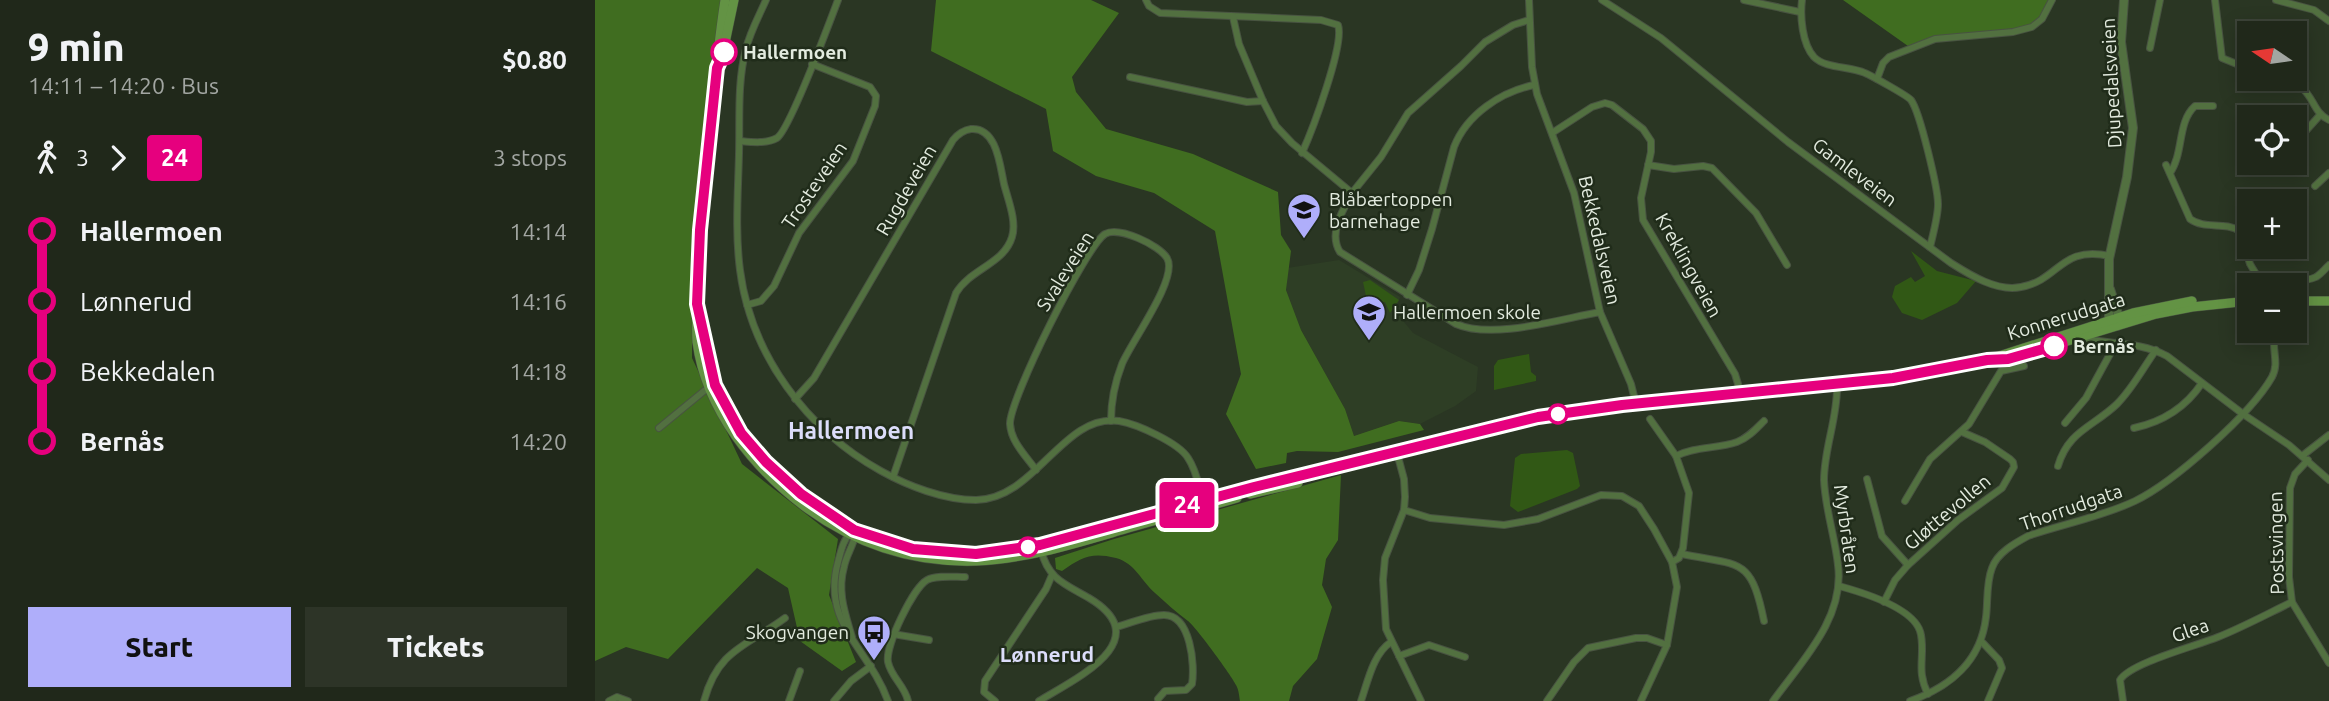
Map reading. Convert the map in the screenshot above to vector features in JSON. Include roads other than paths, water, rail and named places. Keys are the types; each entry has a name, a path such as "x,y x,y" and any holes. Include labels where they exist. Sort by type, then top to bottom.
{"main road":[{"name":"Konnerudgata","path":"726,0 700,230 697,344 732,430 760,466 797,501 852,534 892,552 945,561 978,561 1041,548 1471,432 1538,417 1906,376 1987,360 2155,307 2192,301 2237,300"},
{"name":"Konnerudgata","path":"717,68 724,52 734,0"},
{"path":"2307,301 2329,301"},
{"name":"Konnerudgata","path":"1987,360 2008,359 2079,338 2115,321"}],"street":[{"path":"766,0 744,55 737,239 747,305 771,363 795,399 816,422 855,456 893,477 962,499 982,499 1013,489 1084,428 1121,421 1179,448 1193,466 1204,504"},
{"path":"740,141 766,141 782,133 838,0"},
{"path":"1146,0 1149,6 1160,13 1334,22 1339,28 1339,36 1327,84 1303,153"},
{"name":"Bekkedalsveien","path":"1529,0 1534,85 1574,193 1600,312 1631,384 1636,404"},
{"name":"Gamleveien","path":"1602,0 1661,38 1788,142 1971,275 2009,288 2031,284 2081,253 2110,256"},
{"path":"1744,0 1800,12"},
{"path":"1802,0 1800,12 1806,40 1814,56 1826,63 1857,69 1912,101 1923,131 1938,201 1930,247"},
{"path":"1877,79 1883,63 1889,57 1935,38 2013,32 2032,27 2042,19 2052,0"},
{"name":"Djupedalsveien","path":"2115,321 2110,289 2110,256 2127,177 2133,128 2121,42 2124,0"},
{"path":"2150,48 2160,0"},
{"path":"2215,0 2222,58 2237,64"},
{"path":"2276,0 2314,10 2329,21"},
{"path":"1233,17 1236,36 1276,125 1303,153 1352,193"},
{"path":"1529,20 1513,25 1485,42 1408,113 1381,158 1352,193 1338,221 1335,237 1337,248 1456,324 1477,330 1511,328 1600,312"},
{"name":"Trosteveien","path":"747,305 761,301 774,286 799,233 853,161 875,106 876,96 870,87 812,64"},
{"path":"1130,77 1247,102 1263,101"},
{"path":"1407,295 1419,270 1460,134 1500,97 1511,90 1534,85"},
{"path":"2304,91 2321,115 2329,120"},
{"name":"Kreklingveien","path":"1552,133 1598,104 1608,103 1647,133 1651,146 1641,198 1643,220 1735,374 1741,394"},
{"path":"2170,173 2178,160 2189,113 2195,106 2213,106"},
{"path":"2307,130 2321,115"},
{"name":"Rugdeveien","path":"795,399 814,378 953,140 967,130 977,130 987,135 997,155 1012,216 1012,236 1001,254 965,280 956,293 893,477"},
{"path":"1648,165 1674,169 1698,166 1712,168 1756,213 1787,265"},
{"path":"2165,165 2184,208 2193,221 2227,226 2240,231 2250,264 2256,274 2308,279 2319,275 2329,265"},
{"path":"2315,186 2329,173"},
{"name":"Svaleveien","path":"1036,470 1016,442 1010,424 1012,411 1042,341 1092,250 1103,236 1119,232 1136,237 1161,252 1167,258 1170,269 1165,286 1121,367 1114,390 1111,421"},
{"path":"2079,338 2135,344 2156,350 2188,370 2243,414 2305,458 2329,480"},
{"path":"2065,423 2093,386 2116,343"},
{"name":"Thorrudgata","path":"1982,642 1992,569 1998,558 2012,545 2028,536 2135,501 2184,467 2243,414 2271,379 2276,369 2274,343"},
{"path":"2058,467 2063,451 2074,436 2115,405 2132,388 2156,350"},
{"name":"Gløttevollen","path":"1905,501 1930,459 1962,432 1976,414 2001,371 2024,366"},
{"path":"2134,428 2154,423 2190,401 2202,383"},
{"name":"Myrbråten","path":"1773,701 1825,628 1835,605 1839,586 1824,481 1838,399 1837,385"},
{"path":"659,428 713,387"},
{"path":"1650,419 1676,456 1689,495 1682,554 1672,562"},
{"path":"1676,456 1692,449 1736,442 1764,421"},
{"name":"Gløttevollen","path":"1884,602 1895,580 1908,565 1958,520 2001,488 2014,467 2014,462 1985,442 1962,432"},
{"path":"2305,458 2329,435"},
{"path":"1397,453 1405,488 1403,510 1388,547 1384,567 1386,629 1421,701"},
{"name":"Postsvingen","path":"2305,458 2290,488 2289,578 2292,602 2329,663"},
{"name":"Gløttevollen","path":"1867,478 1882,537 1908,565"},
{"path":"1403,510 1430,518 1504,525 1538,519 1601,495 1615,494 1639,506 1672,562 1677,587 1667,645 1641,701"},
{"path":"852,534 837,567 833,592 837,613 871,666 888,701"},
{"path":"1039,701 1092,668 1108,654 1115,641 1116,627 1108,612 1101,606 1052,575 1044,563 1041,548"},
{"path":"1682,554 1735,565 1745,570 1754,580 1764,621"},
{"path":"995,701 985,692 985,681 1032,612 1052,575"},
{"path":"908,701 905,691 891,671 888,659 893,634 925,581 931,578 965,577"},
{"path":"1839,586 1884,602 1913,619 1921,633 1920,675 1928,694"},
{"name":"Glea","path":"2123,701 2119,680 2128,671 2218,637 2292,602"},
{"path":"1116,627 1164,615 1175,618 1183,625 1189,641 1192,684 1186,690 1165,691 1158,699"},
{"path":"704,701 714,674 726,658 741,645 785,618"},
{"path":"893,634 929,640"},
{"path":"1548,701 1574,662 1588,648 1636,638 1647,638 1667,645"},
{"path":"1361,701 1374,664 1385,646 1391,642"},
{"path":"1910,701 1941,688 1958,676 1982,642 1999,660 2002,668 1988,701"},
{"path":"1399,656 1429,645 1465,657"},
{"path":"834,701 851,681 871,666"},
{"path":"789,701 800,671"},
{"path":"610,701 617,697 628,701"}],"place":[{"name":"Hallermoen","path":"724,52"},
{"name":"Blåbærtoppen barnehage","path":"1304,240"},
{"name":"Hallermoen skole","path":"1369,342"},
{"name":"Bernås","path":"2054,346"},
{"name":"Skogvangen","path":"874,662"}],"district":[{"name":"Hallermoen","path":"851,430"},
{"name":"Lønnerud","path":"1047,654"}]}
